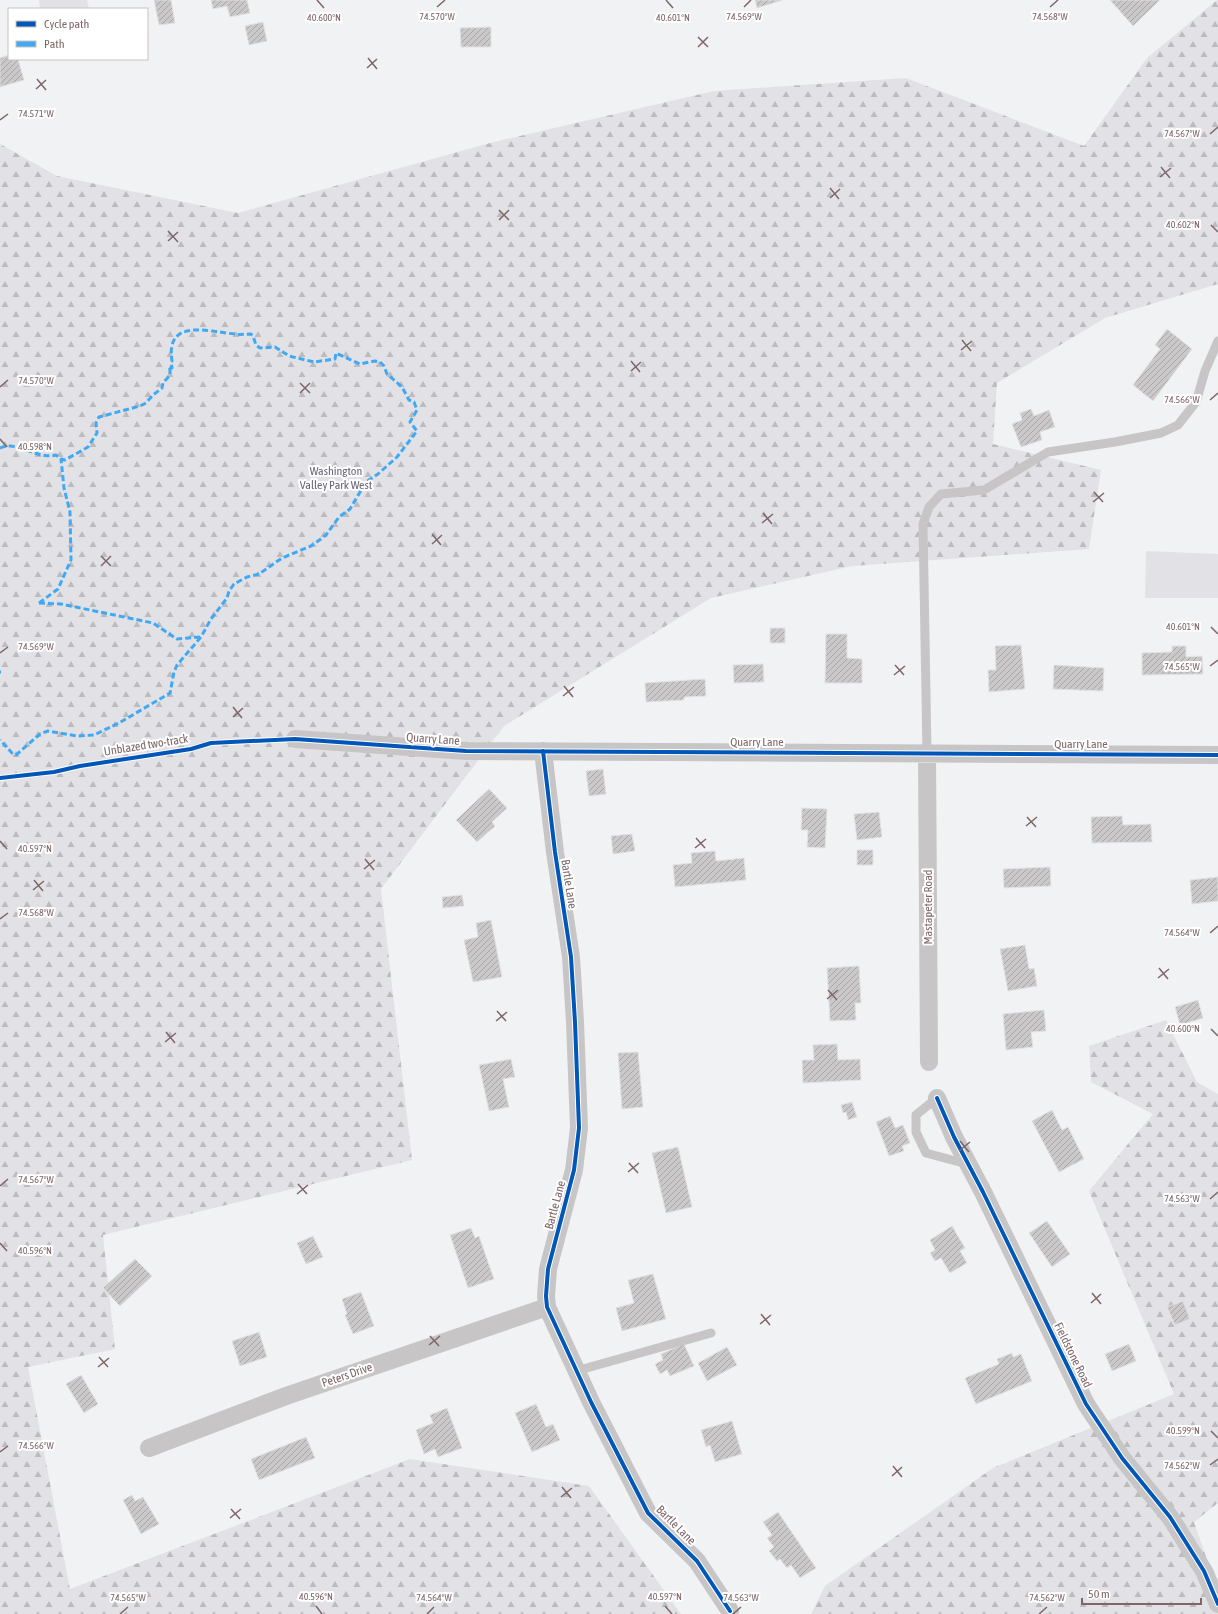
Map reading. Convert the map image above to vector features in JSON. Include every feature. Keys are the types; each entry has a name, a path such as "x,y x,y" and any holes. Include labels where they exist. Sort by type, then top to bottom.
{"street":[{"name":"Quarry Lane","path":"296,739 466,751 1218,755"},
{"name":"Bartle Lane","path":"543,751 554,852 571,957 579,1128 574,1170 548,1270 546,1296 547,1307 576,1371 648,1513 697,1561 730,1611"},
{"name":"Mastapeter Road","path":"927,753 929,1062"},
{"name":"Fieldstone Road","path":"938,1098 954,1138 969,1164 1086,1404 1122,1458 1170,1517 1204,1571 1218,1604"},
{"name":"Peters Drive","path":"149,1448 286,1396 547,1307"}],"lane":[{"path":"927,753 923,524 929,507 941,494 984,490 1048,452 1115,442 1161,433 1178,425 1196,402 1205,371 1218,341"},
{"path":"938,1098 916,1115 916,1132 926,1153 969,1164"},
{"path":"576,1371 711,1333"}],"green space":[{"path":"39,0 87,0 89,8 40,8"},
{"name":"Washington Valley Park West","path":"1217,0 1218,284 1105,318 997,383 993,444 1101,470 1089,549 852,566 711,598 504,726 381,889 412,1160 103,1235 115,1349 28,1367 70,1589 410,1459 589,1486 681,1614 0,1614 0,144 57,176 238,213 490,143 714,91 906,78 1084,146 1147,58"},
{"path":"1146,551 1218,554 1218,598 1145,598"},
{"path":"1166,1020 1197,1082 1218,1094 1218,1503 1194,1522 1218,1591 1218,1614 811,1614 825,1586 993,1468 1174,1394 1089,1191 1153,1114 1091,1082 1089,1046"}],"building":[{"path":"154,0 171,0 175,23 159,25"},
{"path":"211,0 247,0 250,13 230,17 227,6 213,9"},
{"path":"755,0 783,0 757,8"},
{"path":"1110,0 1160,0 1133,26"},
{"path":"263,22 267,41 249,45 245,26"},
{"path":"491,27 491,47 461,47 460,28"},
{"path":"8,55 8,60 18,60 24,80 0,87 0,58"},
{"path":"1167,329 1192,349 1153,401 1133,385 1160,349 1155,345"},
{"path":"1031,409 1034,416 1049,410 1055,427 1040,432 1042,440 1021,447 1012,424 1022,420 1020,413"},
{"path":"770,628 785,628 785,643 770,643"},
{"path":"826,634 847,634 847,658 862,659 862,683 825,683"},
{"path":"1021,645 1025,689 989,692 988,670 996,670 995,646"},
{"path":"1172,646 1186,646 1186,657 1202,656 1203,674 1142,675 1142,653 1172,652"},
{"path":"763,664 764,682 734,683 733,665"},
{"path":"1054,665 1104,668 1103,691 1053,689"},
{"path":"705,679 706,696 684,697 684,700 646,702 645,683"},
{"path":"603,769 606,794 589,796 586,771"},
{"path":"489,789 507,808 492,822 495,826 477,842 456,820"},
{"path":"802,808 827,809 825,848 807,847 808,830 801,830"},
{"path":"879,812 882,837 857,840 854,814"},
{"path":"1122,816 1123,825 1151,824 1152,842 1092,843 1091,817"},
{"path":"632,834 635,851 613,854 611,836"},
{"path":"857,850 873,850 873,865 857,865"},
{"path":"715,851 716,861 744,858 746,880 675,887 673,865 692,863 691,853"},
{"path":"1050,867 1051,886 1004,888 1003,869"},
{"path":"1218,877 1218,901 1192,904 1190,880"},
{"path":"462,895 464,906 443,908 442,897"},
{"path":"491,920 502,977 473,982 464,940 478,937 476,923"},
{"path":"1025,945 1029,969 1034,968 1037,986 1008,991 1000,949"},
{"path":"859,966 861,1003 855,1003 856,1020 830,1021 827,968"},
{"path":"1198,1000 1203,1018 1180,1025 1175,1007"},
{"path":"1044,1010 1046,1031 1031,1032 1033,1047 1006,1050 1003,1014"},
{"path":"837,1044 838,1060 860,1059 861,1080 803,1083 802,1060 814,1060 813,1045"},
{"path":"638,1052 643,1107 622,1109 618,1053"},
{"path":"511,1059 515,1077 503,1079 509,1107 489,1111 479,1065"},
{"path":"852,1102 857,1117 848,1120 846,1112 843,1113 841,1105"},
{"path":"1052,1110 1062,1130 1068,1127 1084,1159 1059,1172 1032,1121"},
{"path":"890,1116 895,1128 903,1125 910,1143 902,1146 904,1151 889,1156 876,1122"},
{"path":"678,1147 692,1207 666,1213 652,1153"},
{"path":"1047,1221 1070,1254 1052,1267 1029,1233"},
{"path":"952,1226 965,1248 960,1251 967,1263 950,1273 941,1258 935,1261 930,1253 935,1250 930,1240"},
{"path":"471,1228 475,1238 479,1236 494,1279 468,1288 450,1235"},
{"path":"313,1236 323,1257 306,1264 297,1243"},
{"path":"135,1259 152,1276 120,1306 103,1288"},
{"path":"653,1274 666,1319 622,1331 616,1308 634,1303 628,1280"},
{"path":"361,1292 374,1326 353,1334 345,1315 347,1314 342,1299"},
{"path":"1183,1301 1190,1319 1175,1325 1167,1307"},
{"path":"259,1332 267,1357 240,1366 232,1341"},
{"path":"684,1344 694,1366 670,1376 667,1370 660,1374 655,1364 663,1360 661,1354"},
{"path":"1129,1344 1136,1361 1112,1371 1105,1354"},
{"path":"727,1347 737,1365 707,1381 698,1363"},
{"path":"1012,1353 1013,1357 1021,1354 1032,1381 976,1404 965,1378 999,1364 997,1359"},
{"path":"81,1375 98,1404 84,1413 66,1384"},
{"path":"536,1404 546,1427 553,1424 560,1440 532,1452 515,1413"},
{"path":"447,1408 462,1448 438,1457 435,1449 424,1454 416,1430 433,1423 430,1415"},
{"path":"732,1421 742,1454 715,1462 710,1445 706,1447 701,1430"},
{"path":"306,1437 315,1458 259,1480 251,1459"},
{"path":"132,1495 135,1501 143,1497 159,1524 141,1534 123,1500"},
{"path":"778,1512 816,1568 800,1578 791,1565 787,1568 780,1559 777,1561 769,1551 774,1547 767,1538 772,1535 763,1522"}],"marked path":[{"path":"0,448 9,446 16,447 39,454 50,456 56,455 65,460 88,447 97,433 96,423 99,417 140,406 146,403 162,388 163,383 170,375 169,366 172,368 172,347 175,338 182,333 192,330 251,334 256,345 260,348 275,347 289,356 314,362 335,359 336,353 360,364 375,361 380,362 384,366 387,374 402,387 409,400 414,402 417,410 410,422 417,431 397,457 378,474 366,482 350,509 339,517 326,535 311,546 282,558 259,574 247,577 234,584 229,591 227,598 211,619 201,637 177,665 174,672 170,693 119,723 94,735 77,736 48,731 40,734 16,755 12,753 0,740"},
{"path":"39,603 58,589 71,560 70,512 64,488 61,459"},
{"path":"39,603 61,604 153,623 177,639 201,637"}],"cycle path":[{"name":"Unblazed two-track","path":"0,778 54,772 80,766 191,749 211,743 295,739 466,751 1218,755"},
{"path":"543,751 555,852 571,957 579,1128 574,1170 548,1269 546,1296 547,1307 591,1402 648,1513 697,1561 730,1611"},
{"path":"937,1098 954,1137 983,1192 1086,1404 1122,1458 1170,1517 1204,1571 1218,1604"}]}
